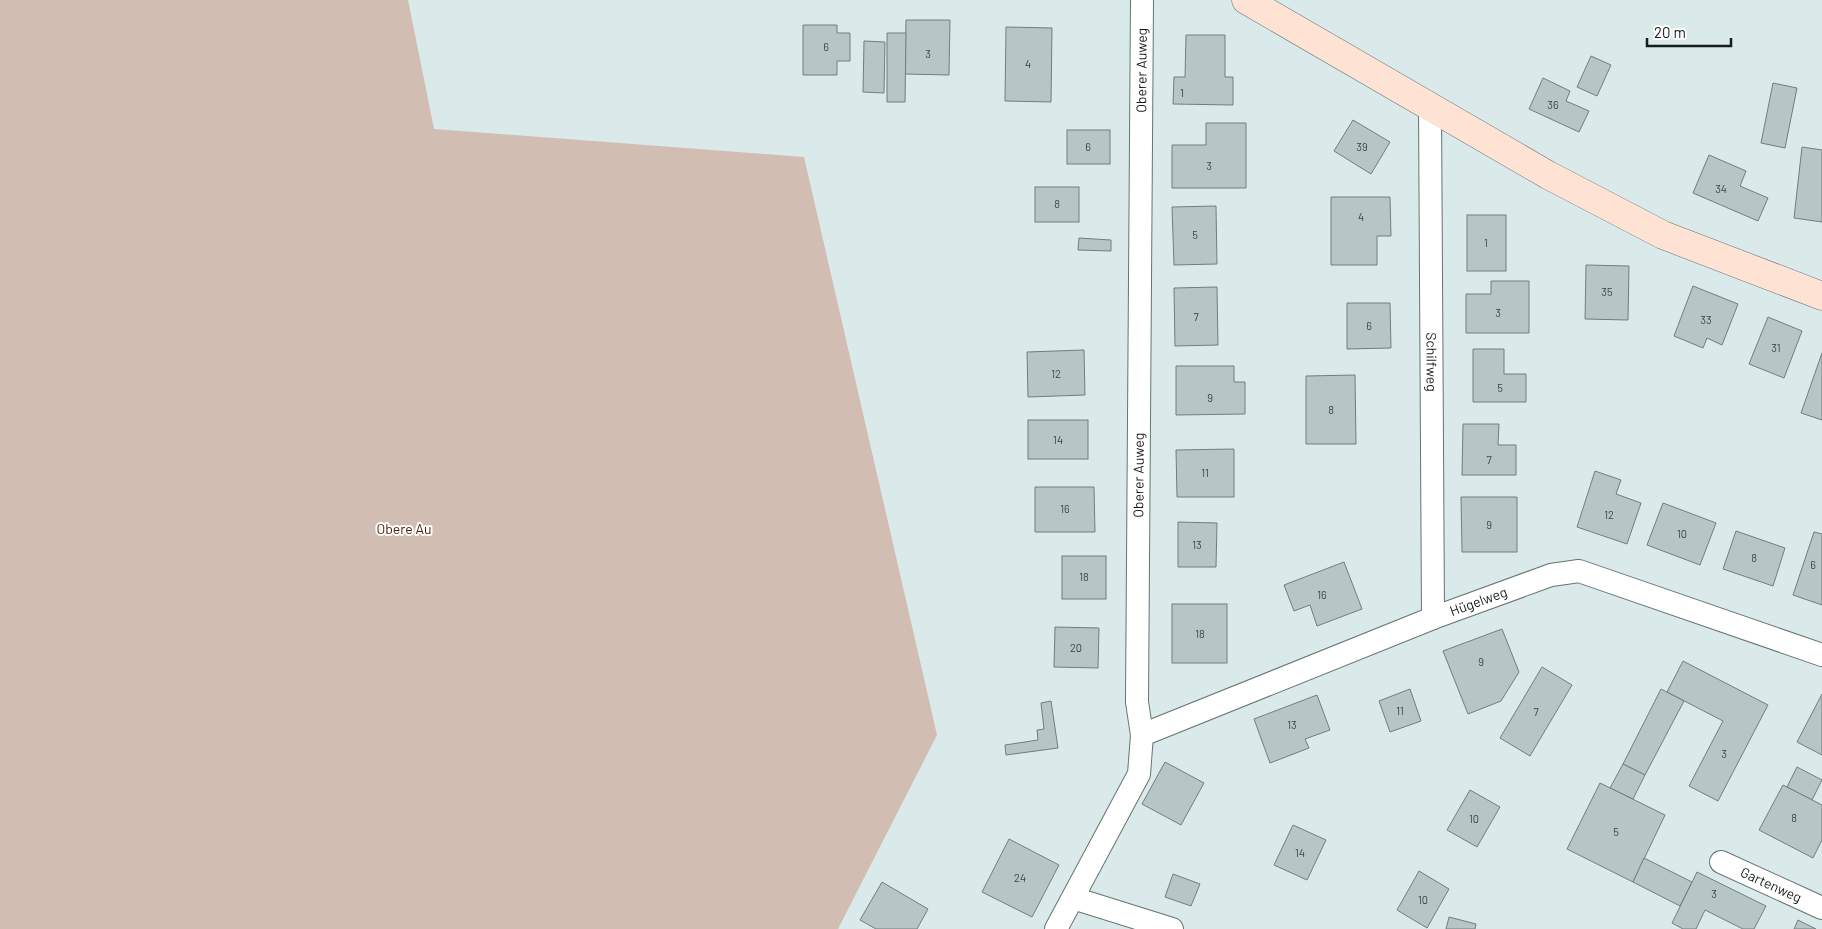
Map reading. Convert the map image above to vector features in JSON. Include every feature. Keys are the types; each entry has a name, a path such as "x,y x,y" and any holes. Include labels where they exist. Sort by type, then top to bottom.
{"street":[{"name":"Oberer Auweg","path":"1056,929 1139,774 1142,735 1137,702 1142,0"},
{"path":"1246,0 1548,175 1663,234 1822,296"},
{"name":"Schilfweg","path":"1430,106 1433,618"},
{"name":"Hügelweg","path":"1142,735 1433,618 1551,575 1579,571 1822,655"},
{"name":"Gartenweg","path":"1721,862 1822,908"},
{"path":"1073,898 1172,929"}],"green space":[{"name":"Obere Au","path":"0,0 408,0 434,129 804,157 937,735 838,929 0,929"}],"building":[{"path":"906,20 950,20 949,75 905,74"},
{"path":"803,25 837,25 837,33 850,33 850,61 837,61 837,75 803,75"},
{"path":"1006,27 1052,28 1051,102 1005,101"},
{"path":"887,33 906,33 905,102 887,102"},
{"path":"1186,35 1225,35 1225,77 1233,77 1233,105 1173,104 1174,77 1185,77"},
{"path":"864,41 885,42 884,93 863,92"},
{"path":"1591,56 1611,65 1597,96 1577,87"},
{"path":"1543,78 1570,91 1566,101 1589,111 1579,132 1529,109"},
{"path":"1773,83 1797,88 1785,148 1761,143"},
{"path":"1353,120 1390,142 1371,174 1334,151"},
{"path":"1206,123 1246,123 1246,188 1172,188 1172,145 1206,145"},
{"path":"1067,130 1110,130 1110,164 1067,164"},
{"path":"1802,147 1822,150 1822,222 1794,218"},
{"path":"1709,155 1746,171 1740,186 1768,198 1758,221 1693,193"},
{"path":"1035,187 1079,187 1079,222 1035,222"},
{"path":"1331,197 1390,197 1391,236 1377,236 1377,265 1331,265"},
{"path":"1216,206 1217,264 1174,265 1172,207"},
{"path":"1467,215 1506,215 1506,271 1467,271"},
{"path":"1079,238 1111,240 1111,251 1078,250"},
{"path":"1586,265 1629,266 1628,320 1585,319"},
{"path":"1491,281 1529,281 1529,333 1466,333 1466,294 1491,294"},
{"path":"1693,286 1738,304 1722,345 1707,338 1703,348 1674,336"},
{"path":"1217,287 1218,345 1175,346 1174,288"},
{"path":"1347,303 1390,303 1391,348 1347,349"},
{"path":"1768,317 1802,331 1784,378 1749,364"},
{"path":"1473,349 1504,349 1504,374 1526,374 1526,402 1473,402"},
{"path":"1084,350 1085,395 1028,397 1027,352"},
{"path":"1822,353 1822,420 1801,413"},
{"path":"1176,366 1234,366 1234,382 1245,382 1245,414 1176,415"},
{"path":"1355,375 1356,444 1306,444 1306,376"},
{"path":"1028,420 1088,420 1088,459 1028,459"},
{"path":"1463,424 1499,424 1498,445 1516,445 1516,475 1462,475"},
{"path":"1234,449 1234,497 1177,497 1176,450"},
{"path":"1595,471 1621,480 1616,494 1641,503 1627,544 1577,527"},
{"path":"1035,487 1094,487 1095,532 1035,532"},
{"path":"1461,497 1517,497 1517,552 1462,552"},
{"path":"1663,503 1716,523 1700,565 1647,545"},
{"path":"1178,522 1217,523 1216,567 1178,567"},
{"path":"1736,531 1785,548 1773,586 1723,569"},
{"path":"1814,532 1822,534 1822,605 1793,595"},
{"path":"1062,556 1106,556 1106,599 1062,599"},
{"path":"1344,562 1362,609 1317,626 1310,605 1294,611 1284,585"},
{"path":"1172,604 1227,604 1227,663 1172,663"},
{"path":"1055,627 1099,628 1098,668 1054,667"},
{"path":"1502,629 1519,672 1501,701 1468,714 1443,651"},
{"path":"1683,661 1768,705 1718,801 1689,786 1723,721 1667,692"},
{"path":"1542,667 1572,685 1530,756 1500,738"},
{"path":"1410,689 1421,721 1390,732 1379,701"},
{"path":"1661,689 1684,701 1645,775 1623,764"},
{"path":"1822,694 1822,755 1797,742"},
{"path":"1317,695 1330,730 1305,739 1309,748 1270,763 1254,719"},
{"path":"1051,701 1058,748 1006,755 1005,745 1038,740 1037,730 1044,729 1041,703"},
{"path":"1165,762 1204,783 1181,825 1142,804"},
{"path":"1623,764 1645,775 1633,799 1610,788"},
{"path":"1797,767 1822,780 1812,800 1787,787"},
{"path":"1600,783 1665,815 1633,882 1567,849"},
{"path":"1783,785 1822,805 1822,840 1813,858 1759,830"},
{"path":"1470,790 1500,807 1477,847 1447,830"},
{"path":"1293,825 1326,840 1307,880 1274,865"},
{"path":"1009,839 1059,865 1032,917 982,892"},
{"path":"1644,858 1692,882 1680,906 1633,882"},
{"path":"1419,871 1449,889 1427,928 1397,910"},
{"path":"1697,872 1766,906 1754,929 1743,929 1705,910 1696,929 1683,929 1672,923"},
{"path":"1173,874 1200,884 1191,906 1165,897"},
{"path":"882,882 928,909 917,929 876,929 860,920"},
{"path":"1449,917 1476,924 1475,929 1446,929"},
{"path":"1798,920 1816,929 1794,929"}]}
